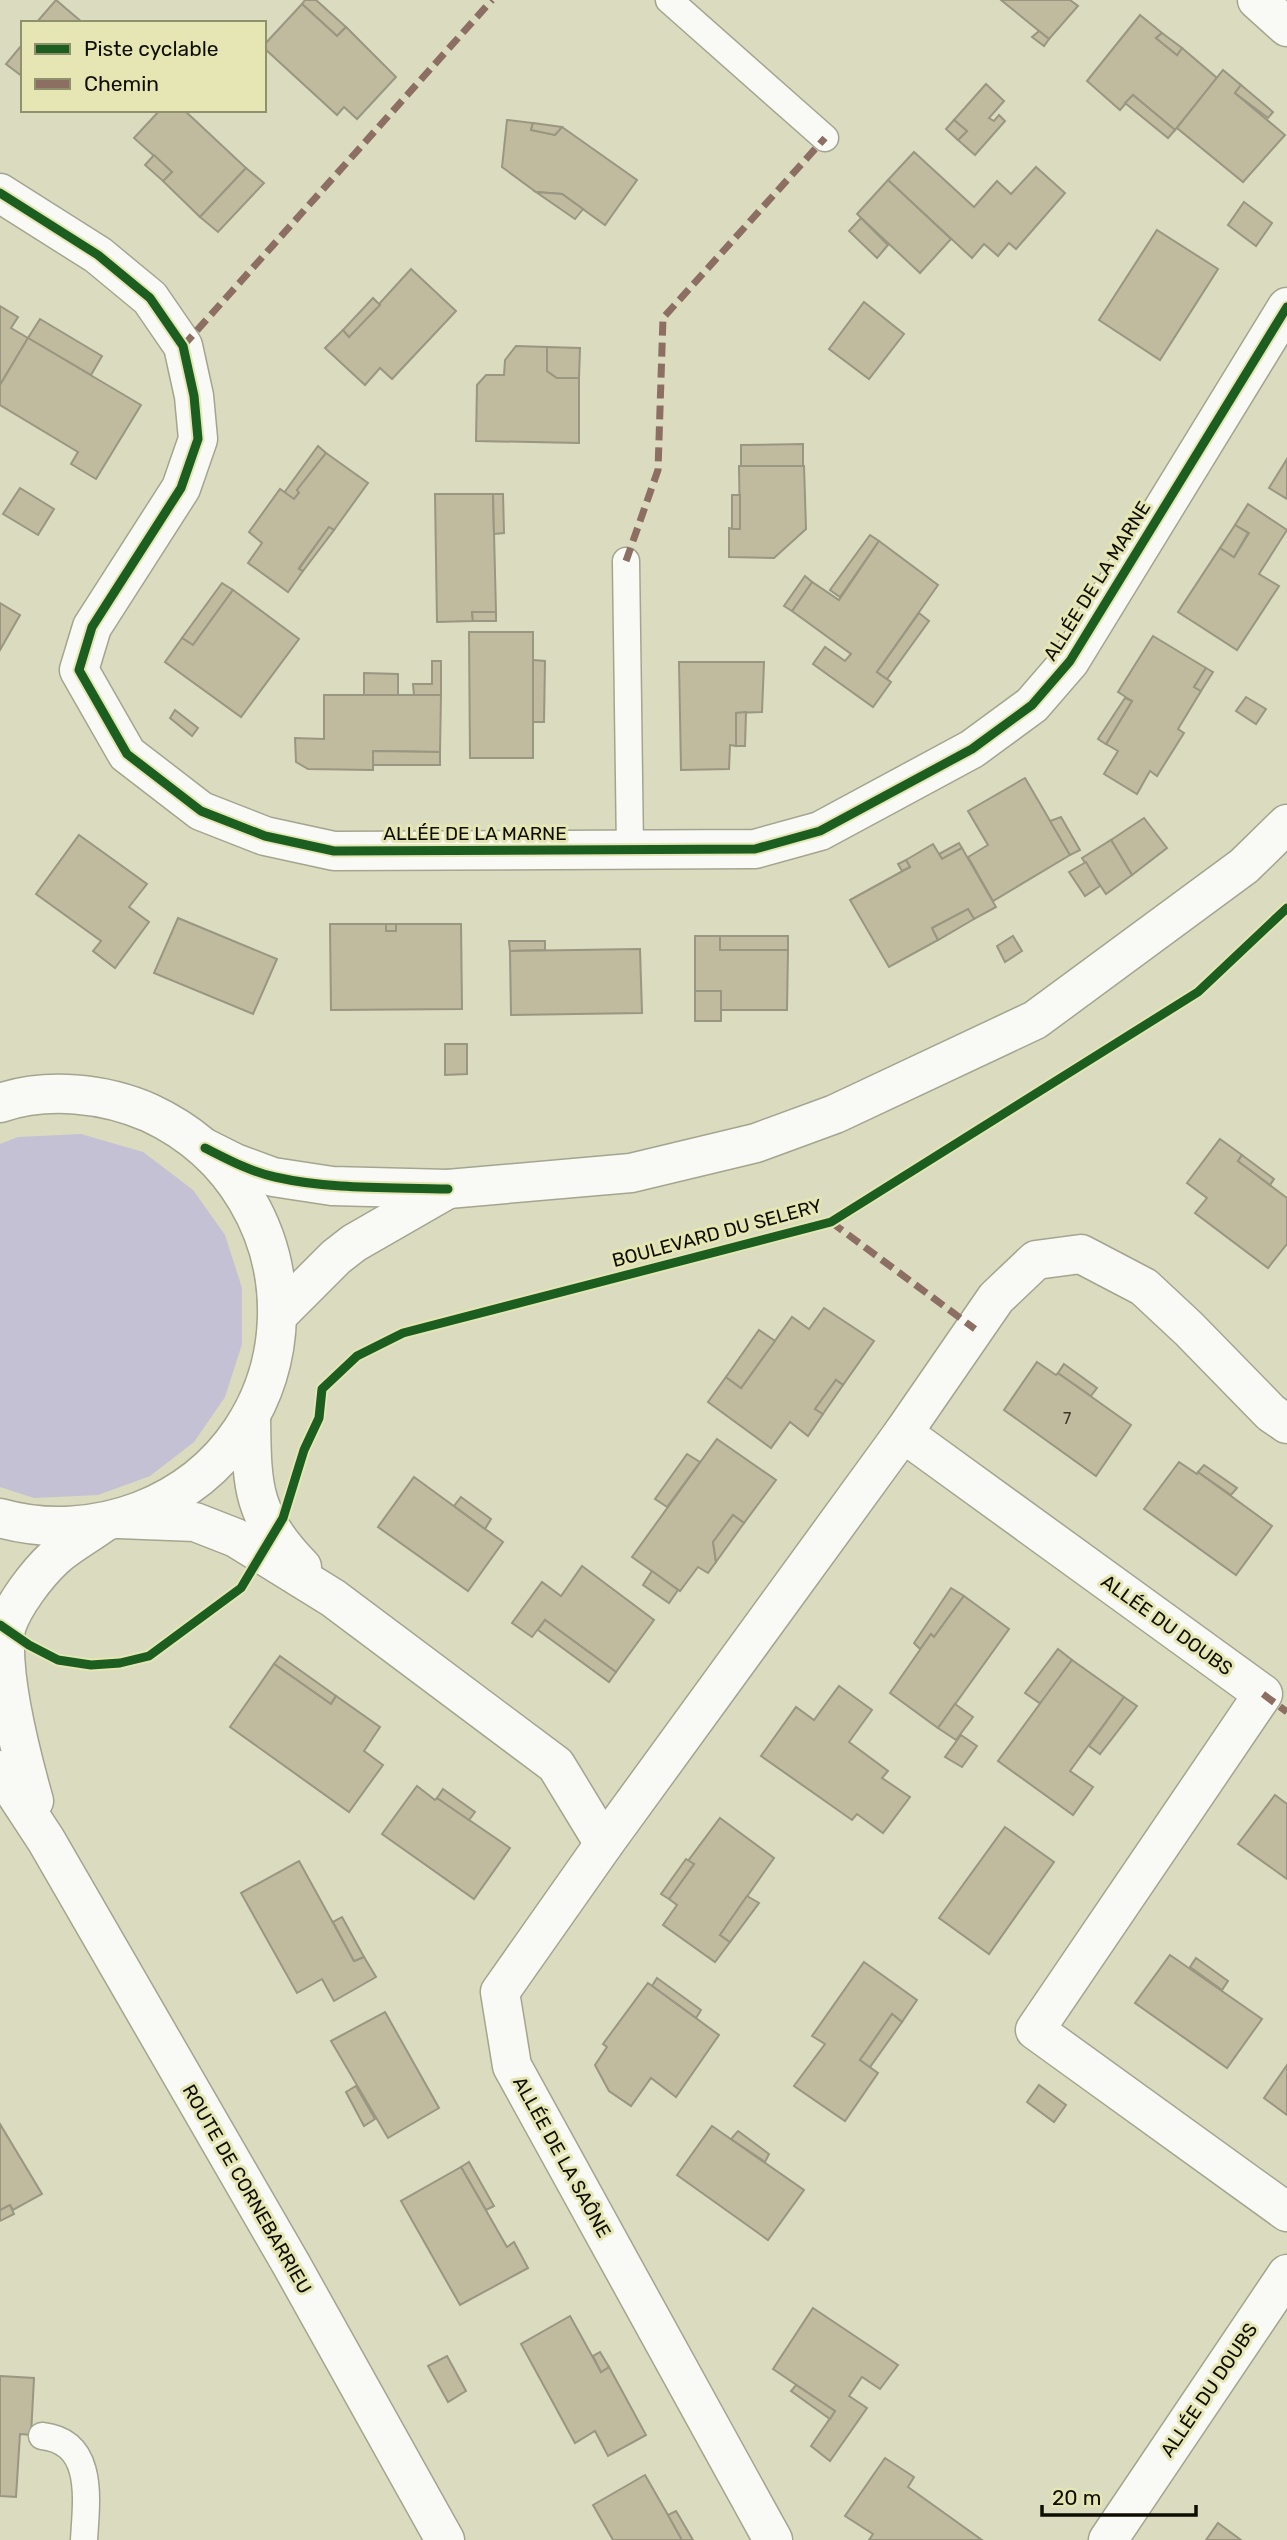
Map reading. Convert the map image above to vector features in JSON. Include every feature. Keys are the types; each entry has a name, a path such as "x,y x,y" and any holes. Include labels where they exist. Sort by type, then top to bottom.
{"street":[{"path":"1257,0 1287,27"},
{"name":"ALLÉE DE LA MARNE","path":"0,193 108,263 150,298 183,346 194,397 198,439 181,488 92,627 79,670 127,754 201,811 265,836 334,851 755,849 820,831 972,749 1032,705 1069,661 1287,307"},
{"path":"0,1093 92,1096 132,1105 171,1123 205,1148 235,1163 273,1177 332,1186 448,1189 631,1173 756,1143 835,1114 1035,1020 1244,866 1287,824"},
{"path":"0,1103 49,1094"},
{"path":"112,1521 159,1504 195,1481 226,1451 251,1417 271,1368 278,1315 274,1268 261,1224 237,1183 205,1148"},
{"path":"278,1315 336,1257 354,1243 448,1189"},
{"path":"0,1518 37,1525 71,1527 112,1521 195,1522 236,1538 332,1598 556,1765 604,1844 903,1433 996,1298 1036,1260 1081,1254 1144,1287 1271,1413 1287,1424"},
{"path":"251,1417 252,1472 265,1523 278,1542 332,1598"},
{"name":"ALLÉE DU DOUBS","path":"903,1433 1263,1695 1035,2030 1287,2212"},
{"name":"ROUTE DE CORNEBARRIEU","path":"46,1840 5,1691 6,1628 30,1584 56,1556 112,1521"},
{"name":"ROUTE DE CORNEBARRIEU","path":"0,1770 46,1840 297,2276 445,2540"},
{"name":"ALLÉE DE LA SAÔNE","path":"604,1844 500,1992 512,2066 774,2540"},
{"name":"ALLÉE DU DOUBS","path":"1108,2540 1287,2274"}],"lane":[{"path":"669,0 825,138"},
{"path":"626,561 630,850"},
{"path":"42,2436 51,2437 69,2448 82,2466 87,2491 84,2540"}],"shaded area":[{"path":"81,1134 143,1152 193,1190 225,1235 242,1288 242,1344 225,1397 194,1442 150,1476 98,1495 34,1498 0,1487 0,1144 18,1137"}],"building":[{"path":"56,0 81,21 38,21"},
{"path":"305,0 316,0 346,27 337,36 302,4"},
{"path":"1001,0 1070,0 1078,6 1049,39"},
{"path":"302,4 337,36 346,27 396,77 357,119 344,107 337,115 266,50 266,43"},
{"path":"1140,15 1162,33 1156,38 1177,55 1182,48 1217,78 1175,130 1133,95 1120,110 1087,81"},
{"path":"1039,31 1049,39 1044,46 1032,37"},
{"path":"1162,33 1182,48 1177,55 1156,38"},
{"path":"21,46 21,75 6,64"},
{"path":"1223,70 1241,85 1235,93 1285,135 1243,182 1177,128"},
{"path":"986,84 1004,101 989,118 994,121 999,115 1005,121 975,155 958,140 967,131 954,120"},
{"path":"1241,85 1273,112 1268,118 1235,93"},
{"path":"1133,95 1175,130 1168,138 1125,103"},
{"path":"158,112 186,112 246,168 200,217 163,181 172,172 134,138"},
{"path":"507,120 533,123 531,130 555,135 562,127 637,180 605,225 562,194 536,192 502,167"},
{"path":"954,120 967,131 958,140 946,129"},
{"path":"533,123 562,127 555,135 531,130"},
{"path":"914,152 974,207 997,181 1011,194 1036,167 1065,193 1016,249 1009,243 998,256 984,244 972,258 888,180"},
{"path":"154,155 172,172 163,181 145,165"},
{"path":"246,168 264,183 218,232 200,217"},
{"path":"888,180 951,239 920,273 857,214"},
{"path":"536,192 562,194 583,209 575,219"},
{"path":"1244,202 1272,223 1256,246 1228,225"},
{"path":"861,218 888,245 877,258 849,231"},
{"path":"1157,230 1218,269 1160,360 1099,320"},
{"path":"411,269 456,311 392,379 380,368 365,385 325,348 343,330 349,337"},
{"path":"373,298 380,305 349,337 343,330"},
{"path":"864,302 904,334 869,379 829,349"},
{"path":"0,306 18,317 11,328 28,338 0,385"},
{"path":"40,319 102,356 91,375 28,338"},
{"path":"28,338 141,405 96,479 71,464 78,452 0,405 0,385"},
{"path":"516,346 547,347 547,371 557,378 579,378 579,443 476,441 477,385 486,375 504,375 505,360"},
{"path":"547,347 580,348 579,378 557,378 547,371"},
{"path":"803,444 803,466 741,466 741,445"},
{"path":"318,446 326,453 297,490 299,493 294,499 284,493"},
{"path":"326,453 368,483 334,530 329,527 299,568 303,571 288,592 248,563 262,543 249,532 280,489 294,499 299,493 297,490"},
{"path":"1287,459 1287,499 1269,488"},
{"path":"739,466 804,466 806,529 774,558 729,557 729,528 740,529"},
{"path":"20,488 54,509 38,535 3,514"},
{"path":"435,494 493,494 496,612 472,612 473,621 437,622"},
{"path":"493,494 503,494 504,533 494,534"},
{"path":"732,495 740,495 740,529 732,529"},
{"path":"1248,504 1287,530 1259,574 1279,586 1237,650 1178,612 1220,548 1234,557 1249,533 1235,525"},
{"path":"1235,525 1248,533 1234,557 1220,548"},
{"path":"329,527 334,530 303,571 299,569"},
{"path":"870,535 879,541 840,597 830,590"},
{"path":"879,541 938,585 877,672 891,682 873,707 813,664 825,647 845,661 851,654 792,611 812,582 839,600"},
{"path":"805,576 812,582 792,611 784,606"},
{"path":"222,583 233,590 193,645 182,638"},
{"path":"233,590 299,639 241,717 165,662 182,638 193,645"},
{"path":"0,603 20,615 0,650"},
{"path":"472,612 496,612 496,621 473,621"},
{"path":"919,613 929,621 887,679 877,672"},
{"path":"469,632 533,632 533,758 470,758"},
{"path":"1153,636 1206,668 1194,687 1201,691 1178,729 1184,733 1157,776 1150,771 1137,794 1104,774 1118,751 1106,744 1132,701 1118,692"},
{"path":"533,660 545,661 544,722 533,722"},
{"path":"432,661 441,661 441,695 414,695 413,684 432,684"},
{"path":"679,662 764,662 762,712 736,713 736,746 730,745 729,769 681,770"},
{"path":"1206,668 1213,672 1201,691 1194,687"},
{"path":"364,673 398,674 398,695 364,695"},
{"path":"324,695 441,695 440,752 373,751 373,770 308,769 296,762 295,738 324,739"},
{"path":"1246,697 1266,709 1256,724 1236,711"},
{"path":"1125,698 1132,701 1106,744 1098,739"},
{"path":"175,710 198,728 192,736 170,718"},
{"path":"746,712 745,746 736,746 736,713"},
{"path":"373,751 440,752 440,765 373,765"},
{"path":"1025,778 1070,855 993,901 968,857 988,845 968,811"},
{"path":"1061,817 1080,850 1070,855 1050,821"},
{"path":"1144,818 1167,848 1132,875 1111,840"},
{"path":"79,835 147,884 129,907 149,922 115,968 93,951 101,941 36,894"},
{"path":"1111,840 1132,875 1106,894 1082,858"},
{"path":"959,843 962,848 942,859 939,854"},
{"path":"933,844 942,859 962,848 996,907 974,919 968,909 932,928 938,940 889,967 850,900 910,867 906,860"},
{"path":"906,860 910,867 902,871 898,864"},
{"path":"1086,862 1100,886 1085,896 1069,872"},
{"path":"968,909 974,919 938,940 932,928"},
{"path":"178,918 277,959 253,1014 154,973"},
{"path":"330,924 386,924 386,931 396,931 396,924 461,924 462,1009 331,1010"},
{"path":"386,924 396,924 396,931 386,931"},
{"path":"695,936 720,936 720,950 788,950 787,1010 721,1010 721,991 695,991"},
{"path":"720,936 788,936 788,950 720,950"},
{"path":"1013,936 1022,951 1005,962 997,946"},
{"path":"509,941 545,941 545,950 510,951"},
{"path":"640,949 642,1013 511,1015 510,951"},
{"path":"695,991 721,991 721,1021 695,1021"},
{"path":"445,1044 467,1044 467,1074 445,1075"},
{"path":"1220,1139 1242,1155 1238,1161 1287,1198 1287,1244 1268,1268 1195,1213 1207,1198 1187,1183"},
{"path":"1242,1155 1274,1179 1270,1185 1238,1161"},
{"path":"824,1308 874,1341 843,1385 836,1380 815,1409 823,1414 808,1436 790,1422 771,1448 708,1402 726,1377 741,1388 792,1317 809,1329"},
{"path":"759,1330 775,1341 741,1388 726,1377"},
{"path":"1037,1362 1056,1375 1058,1373 1131,1425 1096,1476 1004,1410"},
{"path":"1064,1364 1097,1388 1091,1396 1058,1373"},
{"path":"836,1380 843,1385 823,1414 815,1409"},
{"path":"717,1439 776,1480 744,1523 733,1515 713,1542 716,1562 708,1573 698,1567 680,1591 632,1557"},
{"path":"687,1454 700,1462 667,1507 655,1499"},
{"path":"1179,1462 1197,1474 1198,1472 1272,1526 1236,1575 1144,1509"},
{"path":"1204,1465 1237,1488 1231,1495 1198,1472"},
{"path":"414,1477 503,1542 468,1591 378,1527"},
{"path":"461,1497 491,1519 485,1529 454,1506"},
{"path":"733,1515 744,1523 716,1562 713,1542"},
{"path":"582,1566 654,1620 616,1672 545,1620 532,1637 512,1623 542,1582 561,1596"},
{"path":"652,1571 678,1590 669,1603 643,1585"},
{"path":"951,1588 964,1596 934,1637 931,1634 920,1649 914,1643"},
{"path":"964,1596 1009,1629 938,1728 890,1693 931,1634 934,1637"},
{"path":"545,1620 616,1672 609,1682 538,1630"},
{"path":"1058,1649 1072,1660 1041,1704 1025,1693"},
{"path":"280,1656 336,1696 331,1704 274,1664"},
{"path":"1072,1660 1124,1697 1070,1771 1093,1787 1073,1815 998,1761"},
{"path":"274,1664 331,1704 336,1696 380,1727 364,1751 383,1765 349,1812 230,1727"},
{"path":"839,1686 872,1710 849,1742 888,1771 882,1778 910,1797 883,1833 857,1814 852,1820 761,1756 796,1707 814,1720"},
{"path":"1124,1697 1137,1706 1100,1754 1089,1746"},
{"path":"955,1704 973,1717 956,1740 938,1728"},
{"path":"961,1735 977,1746 962,1767 945,1757"},
{"path":"417,1786 510,1848 474,1899 382,1834"},
{"path":"443,1789 475,1812 469,1820 437,1798"},
{"path":"1275,1795 1287,1804 1287,1879 1238,1844"},
{"path":"720,1818 774,1858 720,1935 730,1942 715,1962 663,1925 677,1905 669,1899 694,1864 688,1861"},
{"path":"1005,1827 1054,1862 989,1954 939,1918"},
{"path":"686,1859 694,1864 669,1899 661,1894"},
{"path":"299,1861 354,1961 364,1957 376,1977 334,2001 322,1979 297,1993 241,1893"},
{"path":"747,1896 759,1903 730,1942 720,1935"},
{"path":"342,1917 364,1957 354,1961 333,1922"},
{"path":"1170,1955 1262,2019 1227,2068 1135,2003"},
{"path":"1196,1958 1228,1981 1222,1990 1190,1967"},
{"path":"864,1962 917,2000 902,2022 892,2014 860,2060 878,2073 845,2121 794,2086 825,2044 812,2036"},
{"path":"657,1978 701,2010 696,2018 652,1986"},
{"path":"648,1983 719,2035 676,2097 651,2078 631,2106 609,2091 595,2065 607,2047 603,2044"},
{"path":"385,2012 439,2108 388,2138 331,2041"},
{"path":"892,2014 902,2022 870,2067 860,2060"},
{"path":"1287,2065 1287,2115 1264,2098"},
{"path":"1039,2085 1066,2105 1054,2122 1027,2102"},
{"path":"356,2086 375,2119 364,2126 346,2092"},
{"path":"0,2124 42,2194 13,2210 10,2205 0,2210"},
{"path":"712,2126 804,2190 768,2240 677,2175"},
{"path":"738,2131 769,2154 765,2162 731,2139"},
{"path":"469,2162 494,2206 486,2210 461,2167"},
{"path":"461,2167 507,2247 514,2242 528,2268 460,2305 401,2201"},
{"path":"10,2205 14,2214 0,2221 0,2210"},
{"path":"813,2308 898,2365 880,2389 862,2377 849,2396 867,2408 830,2461 811,2446 835,2411 773,2369"},
{"path":"570,2316 601,2372 609,2367 646,2435 608,2456 595,2431 575,2443 521,2344"},
{"path":"600,2352 609,2367 601,2372 593,2356"},
{"path":"447,2356 466,2391 448,2402 428,2366"},
{"path":"0,2376 34,2378 31,2435 20,2434 16,2497 0,2496"},
{"path":"796,2385 835,2411 830,2419 791,2391"},
{"path":"885,2458 914,2477 908,2487 982,2540 869,2540 873,2534 845,2516"},
{"path":"645,2475 682,2540 613,2540 593,2505"},
{"path":"676,2511 693,2540 682,2540 668,2515"},
{"path":"1218,2523 1241,2540 1206,2540"}],"marked path":[{"path":"183,346 492,0"},
{"path":"626,561 658,470 663,318 825,138"},
{"path":"831,1222 975,1329"},
{"path":"1263,1694 1287,1712"}],"cycle path":[{"path":"0,193 98,255 150,298 183,346 194,396 198,439 181,488 92,627 79,670 127,754 201,811 265,836 334,851 755,849 820,831 972,749 1032,705 1070,661 1287,307"},
{"name":"BOULEVARD DU SELERY","path":"0,1625 29,1645 58,1660 91,1665 120,1663 149,1656 241,1588 283,1518 304,1450 319,1418 322,1389 357,1356 403,1333 831,1222 1198,992 1287,908"},
{"path":"205,1148 257,1172 296,1181 362,1187 448,1189"}]}
